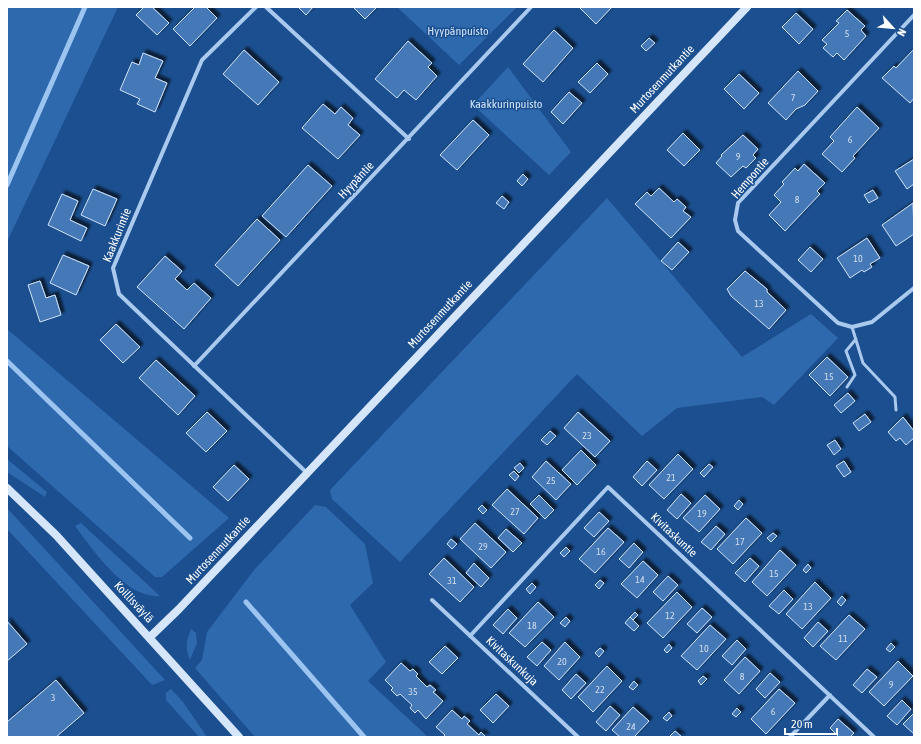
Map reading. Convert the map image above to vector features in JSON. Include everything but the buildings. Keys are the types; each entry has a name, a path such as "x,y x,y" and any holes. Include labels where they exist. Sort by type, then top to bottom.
{"street":[{"name":"Kaakkurintie","path":"256,7 202,60 113,268 119,294 307,473"},
{"path":"266,7 409,139"},
{"name":"Hyypäntie","path":"194,366 409,139 531,7"},
{"name":"Murtosenmutkantie","path":"150,637 179,609 747,7"},
{"name":"Hempontie","path":"852,327 838,323 738,231 735,220 738,203 914,15"},
{"path":"852,327 872,322 914,288"},
{"name":"Kivitaskuntie","path":"470,636 608,487 874,737"},
{"name":"Koillisväylä","path":"7,488 56,535 239,737"},
{"name":"Kivitaskunkuja","path":"432,600 578,737"},
{"path":"790,737 830,695"}],"lane":[{"path":"852,327 863,363 895,397 896,410"},
{"path":"847,387 855,375 846,351 856,339"}],"green space":[{"path":"7,7 118,7 7,242"},
{"name":"Hyypänpuisto","path":"397,7 517,7 459,65"},
{"name":"Kaakkurinpuisto","path":"508,67 571,152 549,175 473,105"},
{"path":"607,198 742,357 811,314 838,338 774,405 762,397 677,408 642,436 577,374 400,562 332,499 330,490"},
{"path":"7,329 229,518 162,577 155,577 7,446"},
{"path":"7,459 47,492 45,497 7,472"},
{"path":"315,505 326,507 365,544 373,583 350,605 386,662 368,681 428,737 255,737 195,668 202,660 207,632 254,570"},
{"path":"7,508 165,680 152,685 7,529"},
{"path":"81,523 160,596 147,595 135,590 112,571 75,526"},
{"path":"191,629 196,633 197,643 190,660 187,652 187,644"},
{"path":"171,689 183,702 207,737 199,737 166,700 166,693"}],"waterway":[{"path":"7,185 85,7"},
{"path":"7,361 190,538"},
{"path":"246,602 364,737"}]}
